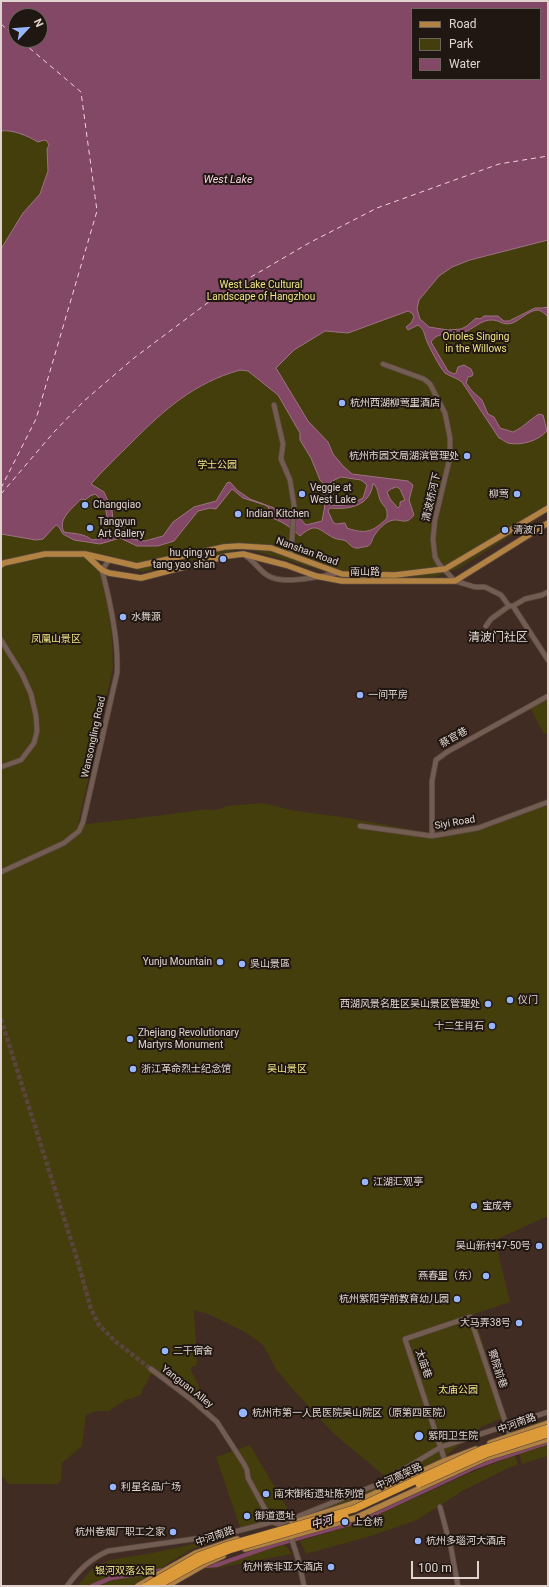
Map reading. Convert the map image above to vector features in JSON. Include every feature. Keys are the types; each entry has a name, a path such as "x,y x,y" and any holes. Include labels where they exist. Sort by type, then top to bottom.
{"highway":[{"name":"中河高架路","path":"146,1586 198,1556 228,1545 354,1509 483,1449 548,1428"},
{"name":"中河高架路","path":"157,1586 202,1561 229,1550 356,1513 486,1454 548,1434"}],"main road":[{"name":"Nanshan Road","path":"1,565 4,563 45,554 85,554 137,566 224,547 239,546 271,548 342,574 395,575 445,569 548,508"},
{"path":"455,580 548,523"},
{"name":"南山路","path":"85,554 102,570 109,573 141,578 227,556 243,554 286,565 316,576 342,581 455,580"},
{"name":"中河南路","path":"138,1586 196,1553 226,1542 280,1527 354,1503 445,1461 548,1423"},
{"name":"中河南路","path":"167,1586 196,1569 230,1553 292,1537 355,1518 486,1458 548,1439"}],"street":[{"name":"清波桥河下","path":"383,364 424,379 430,384 445,413 450,438 450,457 435,520 433,539 435,557 439,564 455,580"},
{"path":"274,405 283,444 281,459 290,480 294,505 291,556"},
{"path":"243,554 254,561 266,575 277,579 291,580 338,572"},
{"path":"102,570 109,560"},
{"name":"Wansongling Road","path":"1,872 72,838 79,831 85,815 117,673 118,659 108,592 102,570"},
{"path":"455,580 475,588 486,587 501,595 511,606 548,660"},
{"path":"486,626 491,619 511,606 525,599 548,592"},
{"path":"1,640 22,674 31,694 36,716 37,731 34,743 21,760 1,767"},
{"name":"蔡官巷","path":"432,836 432,781 436,760 447,752 548,696"},
{"name":"Siyi Road","path":"360,826 432,836 478,828 548,802"},
{"name":"察院前巷","path":"470,1317 510,1436"},
{"name":"太庙巷","path":"445,1461 405,1339 470,1317"},
{"name":"Yanguan Alley","path":"150,1369 192,1400 217,1422 244,1464 247,1470 248,1478 272,1522"},
{"path":"67,1586 83,1566 108,1551 222,1535 272,1522 279,1524 381,1483 441,1447 548,1412"},
{"path":"440,1508 451,1548 458,1586"},
{"path":"272,1522 287,1531 292,1537 304,1586"}],"green space":[{"name":"West Lake Cultural Landscape of Hangzhou","path":"1,1 548,1 548,512 458,569 435,577 347,578 252,550 237,550 142,572 98,557 107,597 112,637 113,667 78,825 200,810 217,810 226,806 263,803 291,810 348,818 441,835 467,832 548,800 548,1216 495,1240 510,1302 474,1314 505,1417 481,1427 442,1459 354,1503 282,1527 281,1523 290,1520 241,1530 216,1457 250,1445 293,1518 388,1479 333,1433 276,1369 263,1345 245,1332 208,1314 194,1310 197,1365 190,1368 203,1395 200,1402 151,1374 142,1389 142,1394 131,1399 127,1399 109,1411 97,1411 86,1415 82,1446 62,1463 61,1480 57,1484 8,1484 1,1474"},
{"path":"548,698 548,732 544,734 530,708"},
{"path":"548,1444 548,1456 522,1464 519,1453"},
{"path":"515,1455 518,1465 510,1467 464,1490 417,1520 374,1535 306,1554 300,1541 360,1523 470,1473"},
{"name":"银河双落公园","path":"225,1537 192,1549 131,1586 77,1586 93,1568 110,1560 157,1552"},
{"path":"285,1545 292,1554 200,1571 230,1563 276,1546"}],"water":[{"name":"West Lake","path":"1,1 548,1 548,240 470,260 452,267 439,276 419,300 417,309 420,319 429,327 448,330 461,329 476,318 480,319 484,316 498,316 504,321 509,321 535,308 548,307 548,317 538,310 530,312 515,322 507,324 495,320 489,320 462,333 438,336 431,342 448,371 454,374 456,373 458,367 464,365 471,369 473,374 472,376 468,377 466,383 482,400 488,414 494,417 500,428 513,432 539,414 543,415 547,431 539,438 518,444 508,443 499,438 462,382 445,373 437,362 422,328 418,325 408,330 406,327 411,323 414,317 412,313 408,311 348,333 325,331 294,350 276,368 308,421 328,442 333,454 352,474 408,481 413,485 409,500 414,515 411,519 405,521 394,520 385,523 373,537 368,546 355,548 346,541 334,538 317,528 310,529 300,536 285,524 268,517 269,508 265,505 243,498 232,489 216,509 210,508 198,511 174,541 158,546 137,546 120,538 100,544 74,540 63,534 56,525 43,539 36,540 1,534 1,249 23,213 40,194 48,171 47,149 49,145 47,141 44,140 38,142 25,135 15,132 1,131","holes":["240,370 248,371 278,395 300,433 300,440 311,458 320,480 324,484 322,489 325,505 322,521 306,525 297,515 284,518 276,517 274,508 250,499 237,490 230,482 227,483 216,501 194,507 173,522 163,536 145,541 133,539 122,534 92,540 82,535 64,532 62,527 64,518 67,514 81,499 85,500 95,494 104,502 108,521 113,521 112,510 104,492 91,484 144,430 181,398 208,382","341,477 361,480 367,485 363,498 351,504 337,506 328,504 325,488 331,482","373,484 387,511 387,518 374,529 365,531 347,528 345,523 336,524 333,522 328,511 330,508 344,508 358,505 368,497","397,487 400,489 405,500 400,502 400,506 398,508 390,499 387,492"]}],"waterway":[{"name":"中河","path":"203,1566 217,1565 277,1544 359,1521 473,1468 548,1442"},
{"name":"中河","path":"92,1586 111,1578 164,1570"}],"ferry route":[{"path":"1,24 8,30"},
{"path":"1,488 36,419 97,211 81,92 29,48"},
{"path":"1,494 54,432 84,401 134,358 210,301 309,243 377,208 499,164 548,156"}],"tunnel":[{"path":"1,1019 78,1262 91,1309 99,1325 116,1342 151,1369"}],"place":[{"name":"杭州西湖柳莺里酒店","path":"342,403"},
{"name":"杭州市园文局湖滨管理处","path":"467,456"},
{"name":"Veggie at West Lake","path":"302,494"},
{"name":"柳莺","path":"517,494"},
{"name":"Changqiao","path":"85,505"},
{"name":"Indian Kitchen","path":"238,514"},
{"name":"Tangyun Art Gallery","path":"90,528"},
{"name":"清波门","path":"505,530"},
{"name":"hu qing yu tang yao shan","path":"223,559"},
{"name":"水舞源","path":"123,617"},
{"name":"一间平房","path":"360,695"},
{"name":"Yunju Mountain","path":"220,962"},
{"name":"吳山景區","path":"242,964"},
{"name":"仪门","path":"510,1000"},
{"name":"西湖风景名胜区吴山景区管理处","path":"488,1004"},
{"name":"十二生肖石","path":"492,1026"},
{"name":"Zhejiang Revolutionary Martyrs Monument","path":"130,1039"},
{"name":"浙江革命烈士纪念馆","path":"133,1069"},
{"name":"江湖汇观亭","path":"365,1182"},
{"name":"宝成寺","path":"474,1206"},
{"name":"吴山新村47-50号","path":"539,1246"},
{"name":"燕春里（东）","path":"486,1276"},
{"name":"杭州紫阳学前教育幼儿园","path":"457,1299"},
{"name":"大马弄38号","path":"519,1323"},
{"name":"二干宿舍","path":"165,1351"},
{"name":"杭州市第一人民医院吴山院区（原第四医院）","path":"243,1413"},
{"name":"紫阳卫生院","path":"419,1436"},
{"name":"利星名品广场","path":"113,1487"},
{"name":"南宋御街遗址陈列馆","path":"266,1494"},
{"name":"御道遗址","path":"247,1516"},
{"name":"上仓桥","path":"345,1522"},
{"name":"杭州卷烟厂职工之家","path":"173,1532"},
{"name":"杭州多瑙河大酒店","path":"418,1541"},
{"name":"杭州索非亚大酒店","path":"331,1567"}],"district":[{"name":"清波门社区","path":"498,638"}],"park label":[{"name":"Orioles Singing in the Willows","path":"476,342"},
{"name":"学士公园","path":"217,465"},
{"name":"凤凰山景区","path":"56,639"},
{"name":"吴山景区","path":"287,1069"},
{"name":"太庙公园","path":"458,1390"}]}
